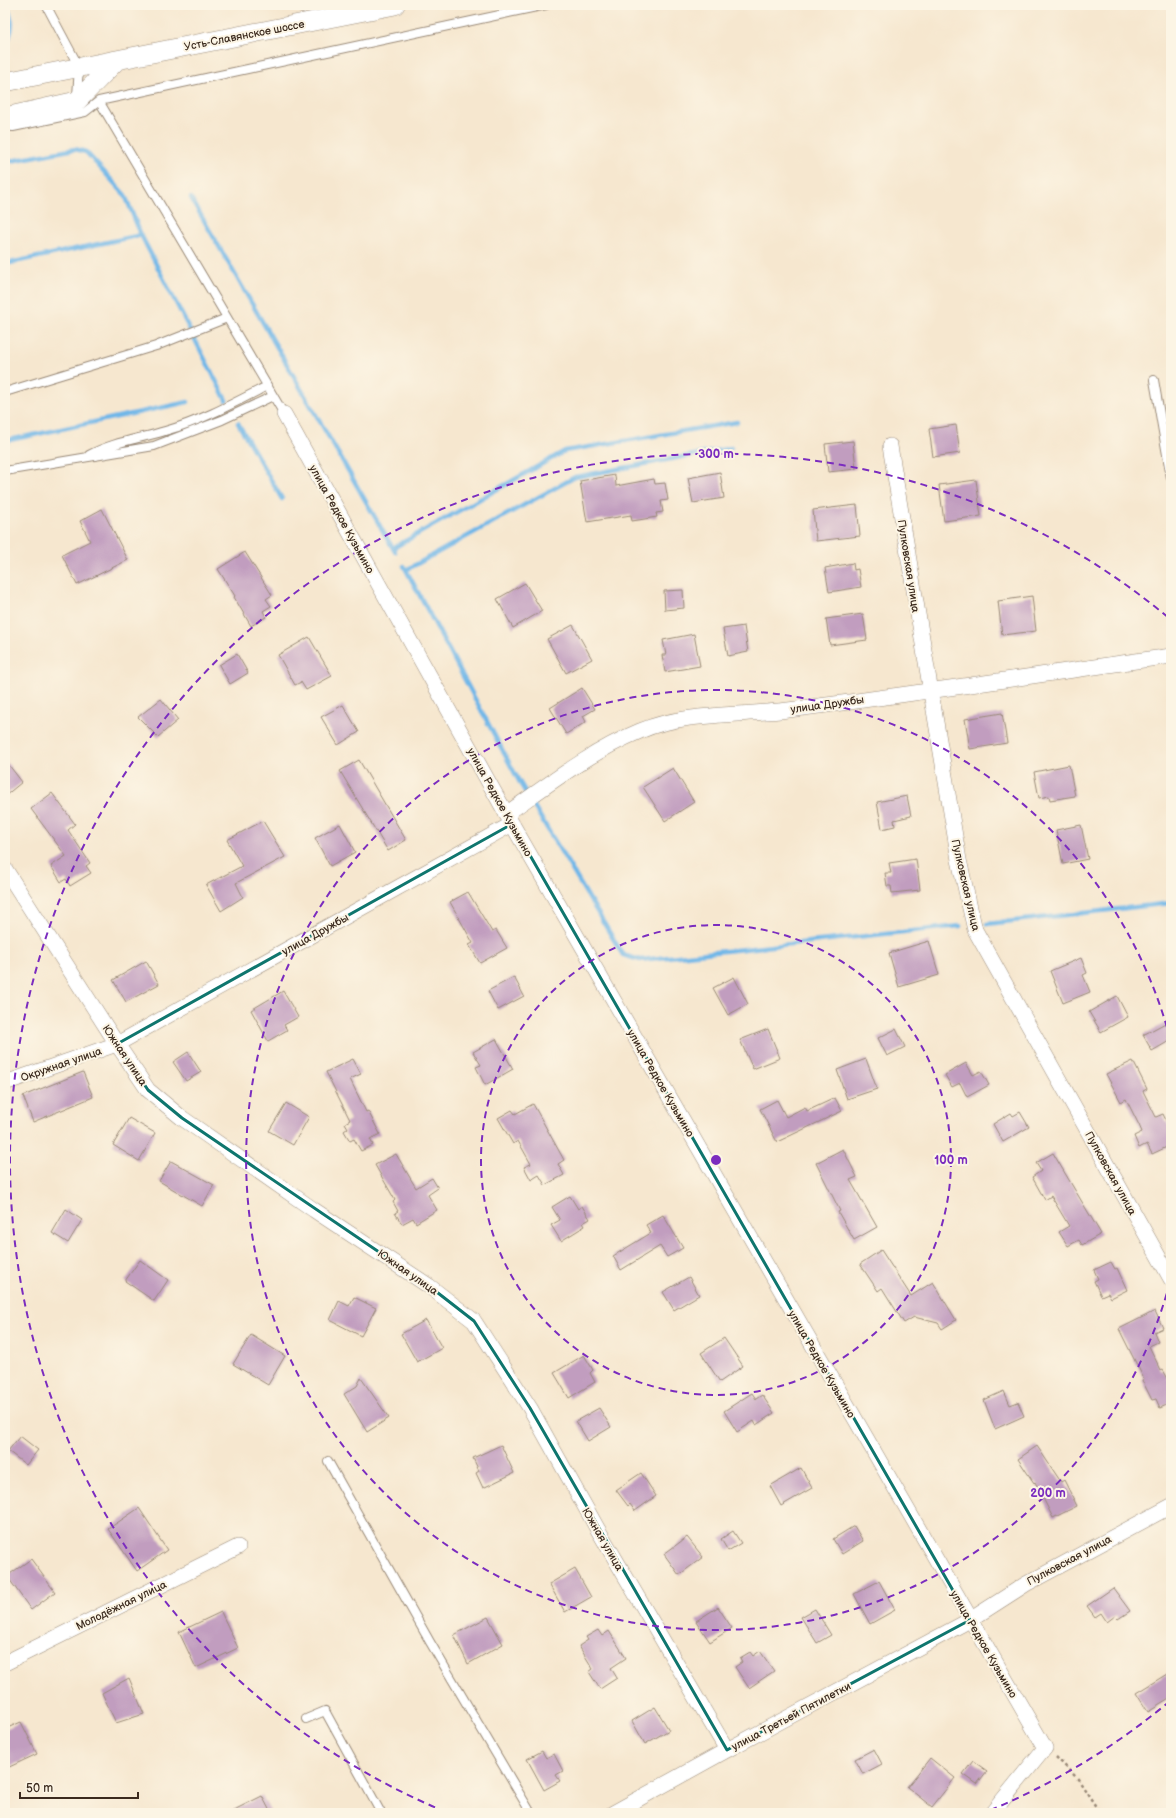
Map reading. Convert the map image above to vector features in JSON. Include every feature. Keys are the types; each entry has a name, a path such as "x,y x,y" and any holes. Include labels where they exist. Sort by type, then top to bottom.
{"street":[{"name":"Усть-Славянское шоссе","path":"5,82 395,5"},
{"path":"5,117 77,101 117,60"},
{"name":"улица Редкое Кузьмино","path":"284,414 509,819 1045,1748"},
{"name":"Пулковская улица","path":"890,446 959,860 975,930 1171,1279"},
{"name":"улица Дружбы","path":"117,1044 509,819 570,769 640,731 675,720 786,710 1171,656"},
{"name":"Южная улица","path":"5,869 148,1090 182,1118 314,1210 429,1286 474,1321 530,1408 596,1528 727,1750"},
{"name":"Окружная улица","path":"5,1083 117,1044"},
{"name":"Пулковская улица","path":"970,1620 1026,1584 1171,1506"},
{"name":"Молодёжная улица","path":"5,1662 238,1547"},
{"name":"улица Третьей Пятилетки","path":"613,1813 727,1750 970,1620"},
{"path":"992,1813 1045,1748"}],"lane":[{"path":"46,5 79,67 77,101"},
{"path":"5,126 13,127 85,112 99,101 546,5"},
{"path":"99,101 284,414"},
{"path":"5,392 156,346 227,318"},
{"path":"1154,380 1171,478"},
{"path":"85,457 104,446 166,431 201,418 267,386"},
{"path":"5,471 154,446 222,420 273,396"},
{"path":"328,1461 430,1642 531,1813"},
{"path":"306,1719 325,1711 381,1813"}],"path":[{"path":"1045,1748 1062,1762 1078,1779 1100,1813"}],"highlighted area":[{"path":"512,824 970,1620 727,1750 530,1408 474,1321 429,1286 182,1118 148,1090 117,1044"}],"building":[{"path":"956,425 960,453 933,457 929,429"},
{"path":"853,441 856,469 828,472 825,444"},
{"path":"720,472 724,498 693,503 688,478"},
{"path":"615,475 616,486 654,479 655,484 665,483 668,500 661,501 663,512 656,513 657,517 632,521 631,515 587,522 580,481"},
{"path":"976,480 981,516 944,521 939,485"},
{"path":"857,505 860,536 816,541 813,510"},
{"path":"102,509 128,560 77,585 62,555 90,541 80,521"},
{"path":"245,552 272,595 266,599 271,606 263,611 266,617 251,626 218,569"},
{"path":"853,563 854,570 858,569 861,587 829,592 825,568"},
{"path":"525,583 542,611 513,628 497,599"},
{"path":"683,590 684,608 665,610 664,591"},
{"path":"1032,596 1036,631 1002,635 998,601"},
{"path":"863,614 867,640 830,645 826,619"},
{"path":"573,625 592,659 566,673 547,639"},
{"path":"744,626 748,652 728,656 723,629"},
{"path":"694,634 700,666 665,672 662,655 666,655 663,640"},
{"path":"309,637 332,676 306,690 301,682 295,685 278,655"},
{"path":"237,654 248,673 230,684 219,665"},
{"path":"582,688 595,709 583,716 586,722 566,734 550,708"},
{"path":"161,699 178,720 158,737 138,717"},
{"path":"343,705 359,732 338,745 321,717"},
{"path":"1002,713 1007,743 970,749 965,719"},
{"path":"5,760 22,782 5,796"},
{"path":"359,760 406,840 388,851 340,771"},
{"path":"1069,765 1075,796 1050,800 1049,796 1039,798 1034,772"},
{"path":"673,768 694,802 665,821 643,787"},
{"path":"52,793 75,824 68,830 90,863 86,866 91,873 70,886 66,879 61,882 51,866 66,856 31,809"},
{"path":"907,796 911,816 894,820 895,826 882,829 877,802"},
{"path":"263,821 285,857 236,883 243,897 221,911 206,885 242,866 227,840"},
{"path":"340,824 355,852 330,866 315,838"},
{"path":"1081,825 1088,859 1063,864 1056,830"},
{"path":"916,859 920,890 892,893 891,886 887,886 885,873 891,873 889,863"},
{"path":"468,892 492,932 496,930 507,948 480,963 469,945 473,943 450,902"},
{"path":"929,941 939,975 899,987 889,953"},
{"path":"1081,958 1087,973 1083,975 1090,992 1063,1003 1050,971"},
{"path":"146,961 159,984 126,1002 113,980"},
{"path":"514,977 524,996 498,1010 488,991"},
{"path":"734,977 748,1004 728,1015 713,988"},
{"path":"283,991 298,1017 284,1025 287,1030 268,1041 251,1010"},
{"path":"1117,996 1128,1017 1101,1032 1089,1012"},
{"path":"1171,1020 1171,1040 1152,1051 1143,1035"},
{"path":"768,1029 780,1058 753,1069 740,1040"},
{"path":"896,1029 905,1047 887,1056 878,1038"},
{"path":"496,1039 513,1069 485,1085 476,1067 481,1065 473,1052"},
{"path":"188,1052 201,1072 186,1081 173,1062"},
{"path":"353,1059 361,1074 350,1079 366,1112 368,1111 380,1134 370,1139 373,1145 361,1151 354,1139 350,1141 344,1131 348,1128 345,1123 350,1120 326,1072"},
{"path":"866,1059 877,1089 847,1099 837,1070"},
{"path":"1133,1061 1147,1089 1143,1091 1156,1117 1163,1114 1171,1131 1171,1145 1152,1154 1147,1144 1139,1148 1134,1136 1142,1132 1139,1125 1126,1099 1121,1102 1106,1074"},
{"path":"966,1063 973,1075 981,1071 989,1085 967,1097 960,1083 952,1087 945,1075"},
{"path":"83,1072 93,1097 33,1122 23,1096"},
{"path":"835,1098 842,1111 777,1142 760,1109 777,1100 786,1117 805,1107 807,1111"},
{"path":"286,1103 309,1117 293,1145 269,1131"},
{"path":"533,1104 564,1160 558,1164 564,1175 545,1185 539,1175 531,1180 524,1167 531,1164 518,1141 513,1144 498,1118 512,1110 515,1114"},
{"path":"1020,1112 1029,1127 1003,1142 993,1124 1011,1113 1013,1116"},
{"path":"129,1118 155,1133 139,1161 113,1145"},
{"path":"843,1149 857,1177 850,1180 877,1227 854,1240 838,1212 840,1211 816,1163"},
{"path":"1053,1153 1101,1234 1082,1245 1079,1240 1068,1246 1059,1232 1069,1226 1051,1196 1045,1200 1032,1177 1041,1171 1036,1163"},
{"path":"396,1154 416,1188 432,1178 438,1188 428,1195 437,1210 416,1223 413,1218 402,1224 395,1213 398,1211 393,1202 395,1200 375,1165"},
{"path":"171,1161 214,1185 202,1206 159,1181"},
{"path":"570,1196 578,1209 582,1206 590,1219 583,1223 585,1226 561,1241 551,1225 560,1220 552,1207"},
{"path":"66,1209 82,1220 68,1243 52,1233"},
{"path":"663,1215 683,1248 667,1257 660,1246 621,1270 613,1256 651,1233 646,1225"},
{"path":"881,1250 911,1296 933,1282 956,1320 942,1329 938,1323 914,1317 904,1323 882,1288 878,1291 860,1264"},
{"path":"140,1260 168,1280 154,1301 125,1281"},
{"path":"1111,1262 1115,1269 1117,1268 1127,1290 1111,1298 1108,1293 1101,1296 1094,1281 1098,1279 1094,1270"},
{"path":"689,1277 699,1295 674,1310 663,1292"},
{"path":"354,1297 376,1308 361,1336 330,1320 339,1301 349,1306"},
{"path":"1155,1311 1163,1328 1154,1332 1158,1342 1149,1346 1161,1371 1163,1370 1171,1384 1171,1403 1160,1408 1156,1399 1152,1400 1142,1380 1144,1379 1119,1329"},
{"path":"426,1320 442,1348 417,1362 401,1334"},
{"path":"251,1335 285,1356 268,1385 233,1364"},
{"path":"724,1338 743,1366 720,1382 701,1353"},
{"path":"584,1355 593,1370 590,1373 595,1382 569,1398 554,1373"},
{"path":"361,1378 389,1418 367,1432 344,1394 357,1386"},
{"path":"1004,1391 1010,1405 1018,1402 1024,1416 995,1429 984,1400"},
{"path":"752,1393 756,1399 762,1395 774,1413 756,1425 754,1421 737,1432 724,1411"},
{"path":"599,1408 611,1427 588,1441 576,1421"},
{"path":"20,1436 38,1450 26,1465 8,1451"},
{"path":"501,1445 514,1473 483,1488 476,1473 479,1471 473,1458"},
{"path":"1037,1446 1061,1482 1064,1480 1077,1506 1053,1518 1035,1482 1034,1483 1018,1459"},
{"path":"801,1468 812,1488 781,1506 770,1486"},
{"path":"641,1473 656,1496 635,1511 630,1504 628,1506 616,1490"},
{"path":"139,1508 167,1550 137,1571 108,1529"},
{"path":"854,1526 863,1541 842,1554 833,1539"},
{"path":"733,1531 741,1543 728,1551 721,1539"},
{"path":"687,1537 703,1557 679,1575 664,1554"},
{"path":"31,1559 55,1592 31,1610 7,1576"},
{"path":"575,1569 591,1597 565,1612 549,1584"},
{"path":"879,1581 895,1610 870,1624 854,1594"},
{"path":"1113,1588 1130,1611 1118,1619 1115,1616 1107,1622 1101,1613 1095,1617 1087,1606"},
{"path":"718,1607 732,1628 710,1642 696,1621"},
{"path":"815,1609 831,1635 817,1643 801,1617"},
{"path":"221,1612 238,1648 196,1668 179,1632"},
{"path":"488,1617 503,1644 468,1664 454,1635"},
{"path":"598,1630 602,1636 609,1631 626,1658 611,1668 617,1678 600,1689 589,1672 593,1669 579,1646 588,1640 586,1637"},
{"path":"760,1651 774,1671 749,1688 735,1667 742,1662 740,1658 750,1652 753,1656"},
{"path":"1167,1674 1171,1681 1171,1698 1148,1712 1136,1693"},
{"path":"129,1678 144,1714 116,1723 102,1693"},
{"path":"655,1707 669,1730 645,1744 632,1721"},
{"path":"21,1722 37,1754 5,1769 5,1729"},
{"path":"874,1749 882,1764 863,1774 855,1759"},
{"path":"542,1751 546,1758 554,1754 563,1771 556,1775 560,1781 544,1790 527,1759"},
{"path":"930,1758 955,1778 932,1807 907,1787"},
{"path":"973,1761 987,1771 977,1784 963,1774"},
{"path":"262,1796 271,1813 228,1813"}],"waterway":[{"path":"5,40 9,38 12,25 6,5"},
{"path":"5,162 75,149 86,152 125,195 141,235 226,400"},
{"path":"191,198 395,552"},
{"path":"5,264 141,235"},
{"path":"5,441 188,402"},
{"path":"393,548 565,451 737,422"},
{"path":"238,423 282,499"},
{"path":"406,570 575,477 731,448"},
{"path":"404,566 520,783 623,955 640,960 960,926"},
{"path":"987,924 1171,903"}]}
